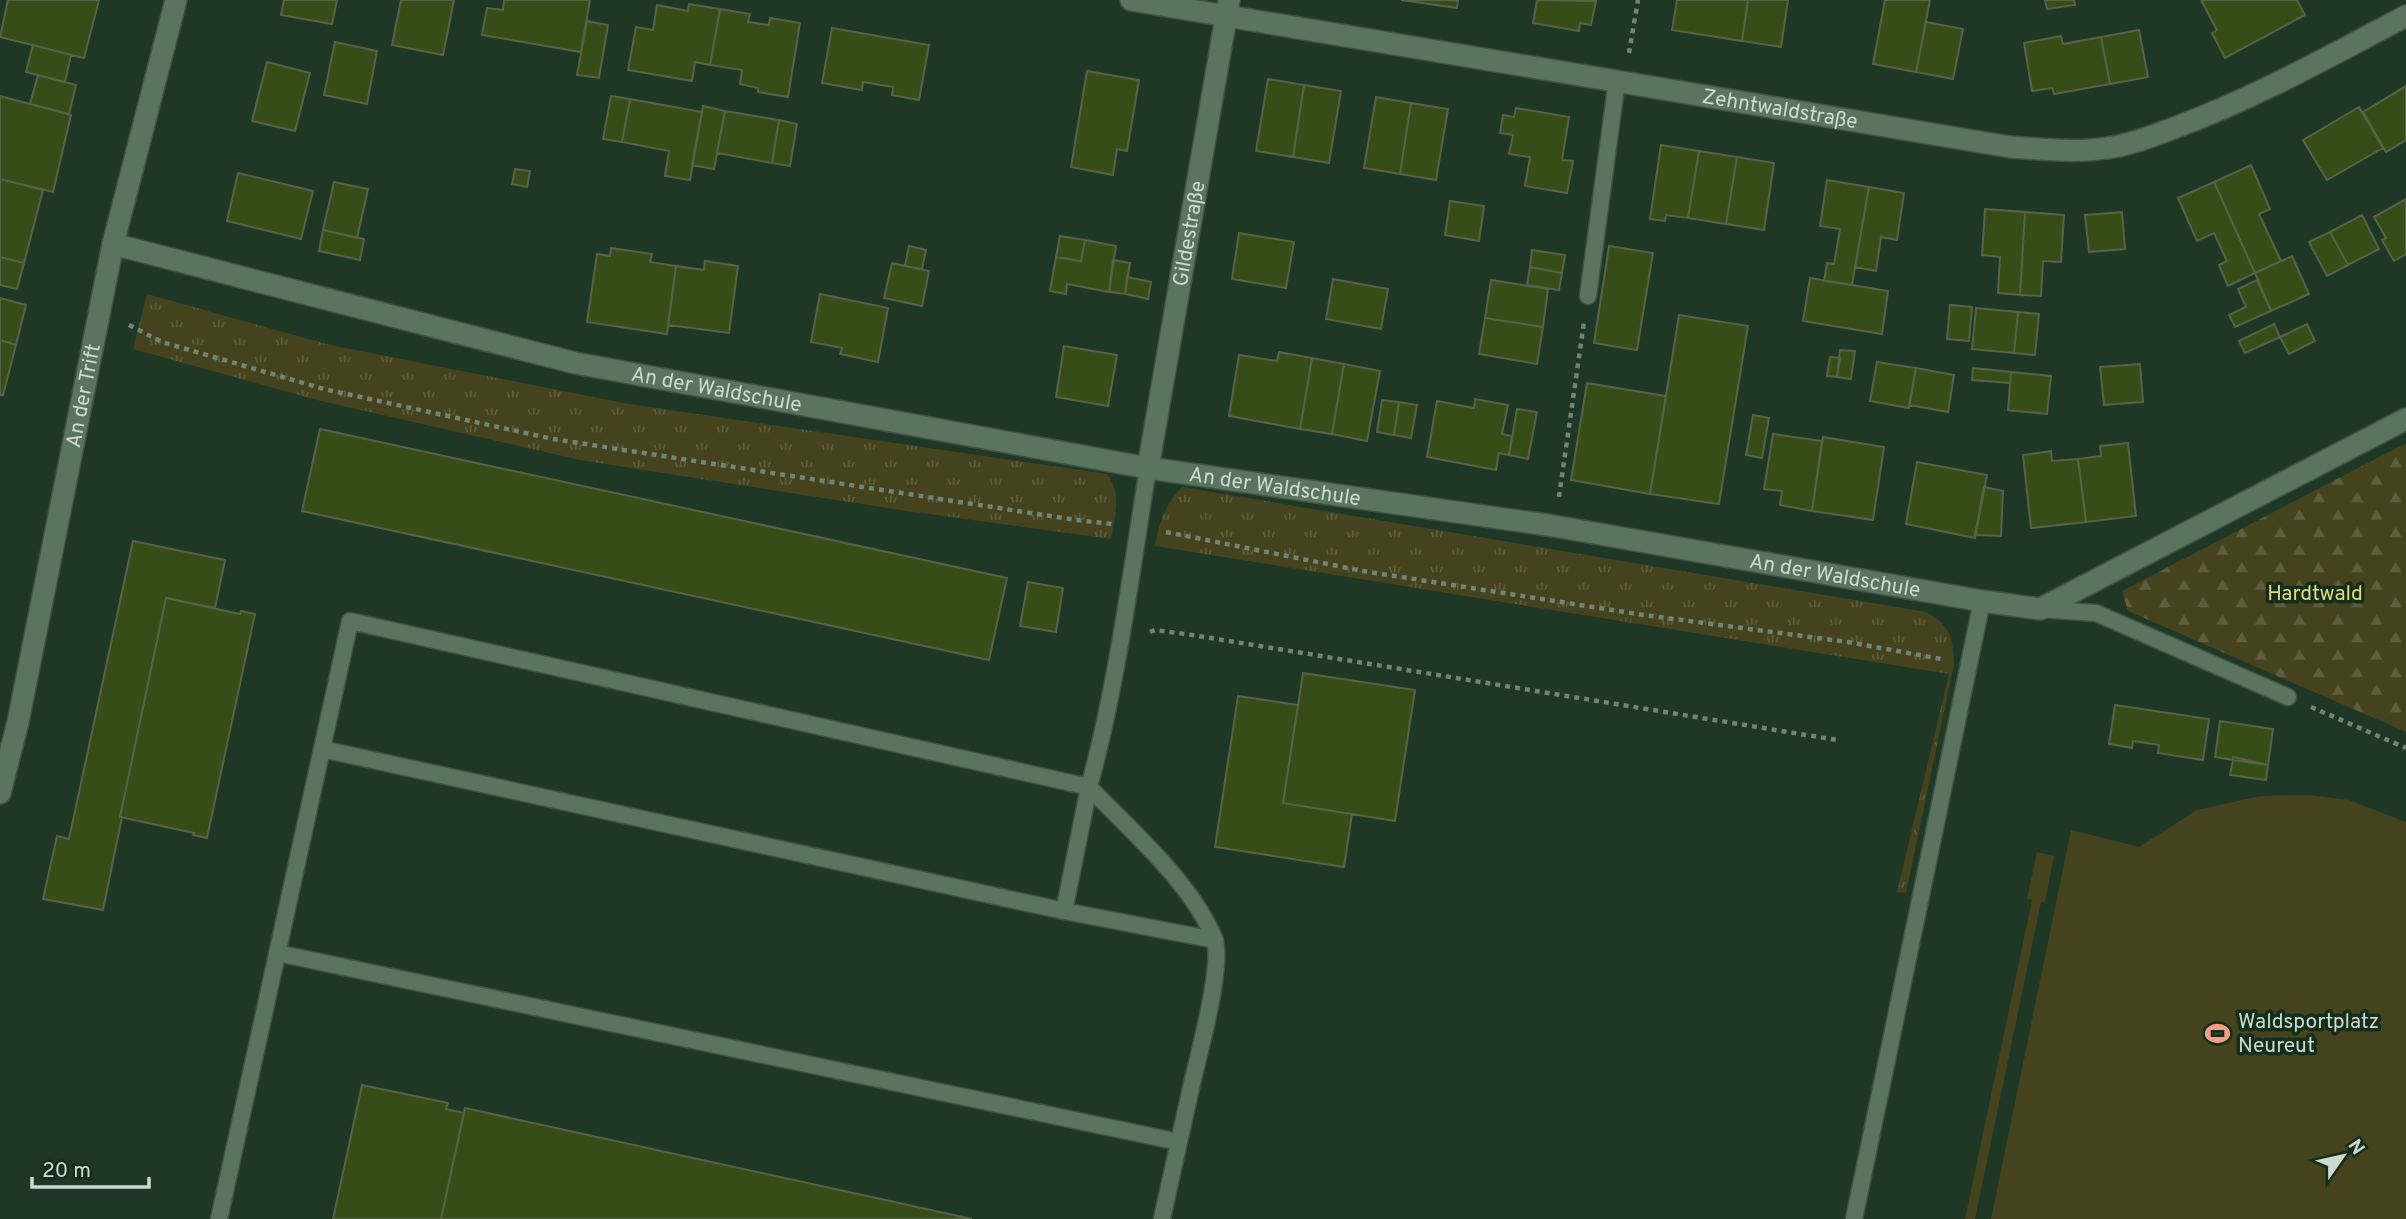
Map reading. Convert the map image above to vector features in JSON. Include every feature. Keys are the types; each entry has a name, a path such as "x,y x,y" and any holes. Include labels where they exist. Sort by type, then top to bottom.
{"street":[{"name":"An der Trift","path":"0,793 18,722 113,244 176,0"},
{"name":"Zehntwaldstraße","path":"1131,0 1228,8 1621,80 2010,147 2060,151 2107,148 2143,139 2206,116 2303,71 2406,16"},
{"name":"Gildestraße","path":"1148,468 1228,8"},
{"name":"An der Waldschule","path":"113,244 575,363 1148,468 1555,526 1982,601 2040,608"},
{"path":"2040,608 2406,419"}],"lane":[{"path":"1588,296 1621,80"},
{"path":"1064,911 1119,641 1148,468"},
{"path":"1854,1219 1982,601"},
{"path":"2040,608 2096,612 2288,697"},
{"path":"219,1219 350,621 1089,787 1184,888 1202,914 1215,940 1210,1000 1162,1219"},
{"path":"322,749 1064,911 1215,940"},
{"path":"277,953 1179,1142"}],"path":[{"path":"1621,80 1638,0"},
{"path":"1555,526 1588,296"},
{"path":"99,311 162,342 324,389 554,439 1076,520 1139,527 1363,570 1643,615 1848,642 1968,665"},
{"path":"1119,641 1155,630 1192,635 1837,740"},
{"path":"2288,697 2406,748"}],"green space":[{"path":"147,294 330,345 629,404 1107,474 1116,497 1111,539 907,511 580,460 321,401 133,349"},
{"name":"Hardtwald","path":"2406,443 2406,732 2128,611 2122,591"},
{"path":"1182,487 1926,612 1949,633 1954,664 1906,893 1897,892 1949,674 1155,546 1164,514"},
{"name":"Waldsportplatz Neureut","path":"2308,795 2349,800 2406,822 2406,1219 1991,1219 2071,830 2139,847 2197,810 2260,796"},
{"path":"2037,852 2054,856 2045,902 2041,902 1975,1219 1965,1219 2032,900 2027,899"}],"building":[{"path":"8,0 99,0 84,58 0,37"},
{"path":"284,0 337,0 332,24 281,15"},
{"path":"401,0 454,0 443,55 392,45"},
{"path":"504,0 590,0 581,52 482,35 487,8 503,10"},
{"path":"1401,0 1458,0 1457,8"},
{"path":"1537,0 1596,1 1591,25 1580,23 1579,31 1533,23"},
{"path":"1677,0 1748,0 1742,41 1672,30"},
{"path":"1748,0 1788,0 1781,47 1742,41"},
{"path":"1885,0 1930,0 1916,72 1873,64"},
{"path":"2045,0 2074,0 2075,5 2047,9"},
{"path":"2201,0 2297,0 2305,15 2225,58 2212,33 2217,30"},
{"path":"689,4 720,9 710,65 695,62 692,81 628,70 636,27 653,30 657,5 688,11"},
{"path":"720,9 750,14 748,22 769,25 770,18 800,23 788,97 758,92 758,88 740,84 742,70 710,65"},
{"path":"587,21 608,25 599,78 577,75"},
{"path":"1926,22 1963,29 1953,79 1916,72"},
{"path":"832,28 929,45 919,100 892,95 893,87 863,82 862,90 822,83"},
{"path":"2139,30 2148,77 2110,84 2101,37"},
{"path":"2061,36 2063,44 2101,37 2110,84 2054,94 2052,88 2032,91 2024,43"},
{"path":"335,42 377,51 367,104 324,95"},
{"path":"33,45 71,55 65,82 26,72"},
{"path":"267,62 310,73 295,131 252,121"},
{"path":"1087,71 1139,80 1127,151 1117,149 1113,175 1071,167"},
{"path":"38,75 76,85 69,114 30,104"},
{"path":"1268,79 1304,85 1293,157 1256,151"},
{"path":"1304,85 1341,91 1329,163 1293,157"},
{"path":"2406,86 2406,140 2386,152 2363,112"},
{"path":"0,96 71,115 53,192 0,179"},
{"path":"611,96 630,99 622,142 603,139"},
{"path":"1376,97 1411,103 1400,174 1364,168"},
{"path":"630,99 702,112 690,180 665,176 669,151 622,142"},
{"path":"1411,103 1448,109 1436,180 1400,174"},
{"path":"703,106 725,111 714,169 692,165"},
{"path":"2359,107 2383,148 2327,180 2303,140"},
{"path":"1516,108 1569,117 1562,160 1573,161 1567,193 1525,186 1530,157 1509,154 1513,135 1500,133 1503,115 1514,117"},
{"path":"725,111 779,120 772,163 717,153"},
{"path":"779,120 797,124 790,166 772,163"},
{"path":"1661,145 1699,151 1688,218 1666,215 1665,221 1650,219"},
{"path":"1699,151 1737,157 1726,224 1688,218"},
{"path":"1737,157 1774,163 1764,230 1726,224"},
{"path":"2251,165 2270,209 2259,214 2281,261 2255,273 2214,182"},
{"path":"515,169 530,171 527,187 512,184"},
{"path":"238,173 313,191 301,239 227,221"},
{"path":"0,179 43,190 24,263 0,257"},
{"path":"1827,180 1869,187 1852,285 1824,281 1827,263 1834,264 1840,229 1820,226"},
{"path":"334,182 368,189 357,238 323,230"},
{"path":"2214,182 2255,273 2228,286 2219,265 2227,261 2214,233 2197,241 2178,198"},
{"path":"1869,187 1904,193 1897,240 1881,237 1876,271 1855,267"},
{"path":"2406,199 2406,254 2394,261 2382,240 2386,238 2374,217"},
{"path":"1450,201 1484,206 1479,241 1445,235"},
{"path":"1985,209 2025,212 2020,295 1998,293 2000,257 1982,255"},
{"path":"2025,212 2064,215 2061,262 2043,261 2041,296 2020,295"},
{"path":"2122,212 2125,249 2089,252 2085,215"},
{"path":"2362,215 2379,249 2348,265 2330,232"},
{"path":"323,230 364,239 360,260 319,251"},
{"path":"2330,232 2348,265 2327,276 2309,242"},
{"path":"1239,233 1294,242 1286,288 1232,279"},
{"path":"1060,236 1085,240 1081,261 1056,257"},
{"path":"1085,240 1116,246 1109,292 1067,284 1066,294 1050,291 1056,257 1081,261"},
{"path":"909,246 926,250 922,269 905,266"},
{"path":"1609,246 1653,253 1637,350 1594,343"},
{"path":"611,248 652,254 650,262 676,266 667,334 587,322 597,254 610,256"},
{"path":"1532,250 1565,255 1562,273 1530,267"},
{"path":"2292,256 2309,294 2271,311 2255,273"},
{"path":"0,257 24,263 17,289 0,285"},
{"path":"1113,260 1130,263 1125,294 1109,292"},
{"path":"705,261 738,266 729,333 668,325 676,266 704,270"},
{"path":"892,263 929,271 922,306 884,298"},
{"path":"1530,267 1562,273 1559,290 1527,285"},
{"path":"1127,277 1151,282 1148,299 1125,294"},
{"path":"1810,278 1888,291 1882,334 1803,321"},
{"path":"1333,279 1388,289 1381,329 1326,319"},
{"path":"1491,280 1548,289 1543,327 1485,318"},
{"path":"2257,280 2271,311 2235,327 2229,315 2246,307 2238,289"},
{"path":"820,294 888,308 878,362 840,354 842,348 811,342"},
{"path":"0,298 26,305 16,345 0,340"},
{"path":"1950,305 1972,307 1969,341 1947,339"},
{"path":"1976,308 2018,312 2014,353 1972,349"},
{"path":"2018,312 2039,314 2035,355 2014,353"},
{"path":"1679,315 1748,326 1719,504 1650,494"},
{"path":"1485,318 1543,327 1537,364 1479,354"},
{"path":"2274,324 2280,337 2245,353 2239,341"},
{"path":"2307,324 2315,341 2289,354 2280,337"},
{"path":"0,340 16,345 3,395 0,395"},
{"path":"1064,346 1117,355 1108,406 1056,397"},
{"path":"1840,350 1855,351 1851,379 1837,377"},
{"path":"1279,352 1312,358 1300,429 1229,416 1239,355 1277,361"},
{"path":"1830,357 1840,358 1837,377 1827,376"},
{"path":"1312,358 1344,364 1332,434 1300,429"},
{"path":"1877,362 1916,368 1909,408 1870,401"},
{"path":"1344,364 1380,371 1367,441 1332,434"},
{"path":"2140,364 2143,402 2104,405 2100,367"},
{"path":"1916,368 1954,375 1948,412 1909,405"},
{"path":"1973,368 2011,372 2010,383 1972,380"},
{"path":"2011,372 2051,376 2047,414 2008,410"},
{"path":"1587,383 1666,396 1650,494 1571,480"},
{"path":"1475,399 1508,405 1502,434 1512,436 1509,455 1499,453 1496,470 1427,457 1437,401 1474,408"},
{"path":"1382,400 1399,402 1394,435 1377,432"},
{"path":"1399,402 1417,405 1411,438 1394,435"},
{"path":"1517,409 1537,412 1528,459 1509,455"},
{"path":"1753,415 1769,418 1762,458 1746,455"},
{"path":"320,429 1007,578 989,660 302,511"},
{"path":"1773,434 1822,441 1812,511 1780,505 1782,491 1764,489"},
{"path":"1823,437 1884,447 1873,520 1812,511"},
{"path":"2128,443 2136,516 2086,522 2078,459 2101,456 2100,446"},
{"path":"2051,451 2052,461 2078,459 2086,522 2031,528 2023,455"},
{"path":"1917,462 1987,475 1975,538 1906,524"},
{"path":"1984,487 2003,491 2001,536 1975,535"},
{"path":"133,541 225,560 215,608 166,598 103,910 43,899 57,836 69,839"},
{"path":"1028,582 1063,588 1056,632 1020,626"},
{"path":"166,598 240,614 241,611 255,614 207,838 120,817"},
{"path":"1303,673 1415,690 1395,821 1283,803"},
{"path":"1238,696 1298,705 1283,803 1352,814 1344,867 1215,847"},
{"path":"2115,705 2209,719 2203,760 2158,753 2159,745 2133,741 2132,748 2109,744"},
{"path":"2220,721 2273,729 2268,765 2233,757 2233,760 2215,757"},
{"path":"2233,760 2268,765 2266,780 2230,775"},
{"path":"362,1085 448,1103 446,1109 464,1113 441,1219 333,1219"},
{"path":"465,1108 972,1219 441,1219"}],"place":[{"name":"Waldsportplatz Neureut","path":"2218,1033"}]}
